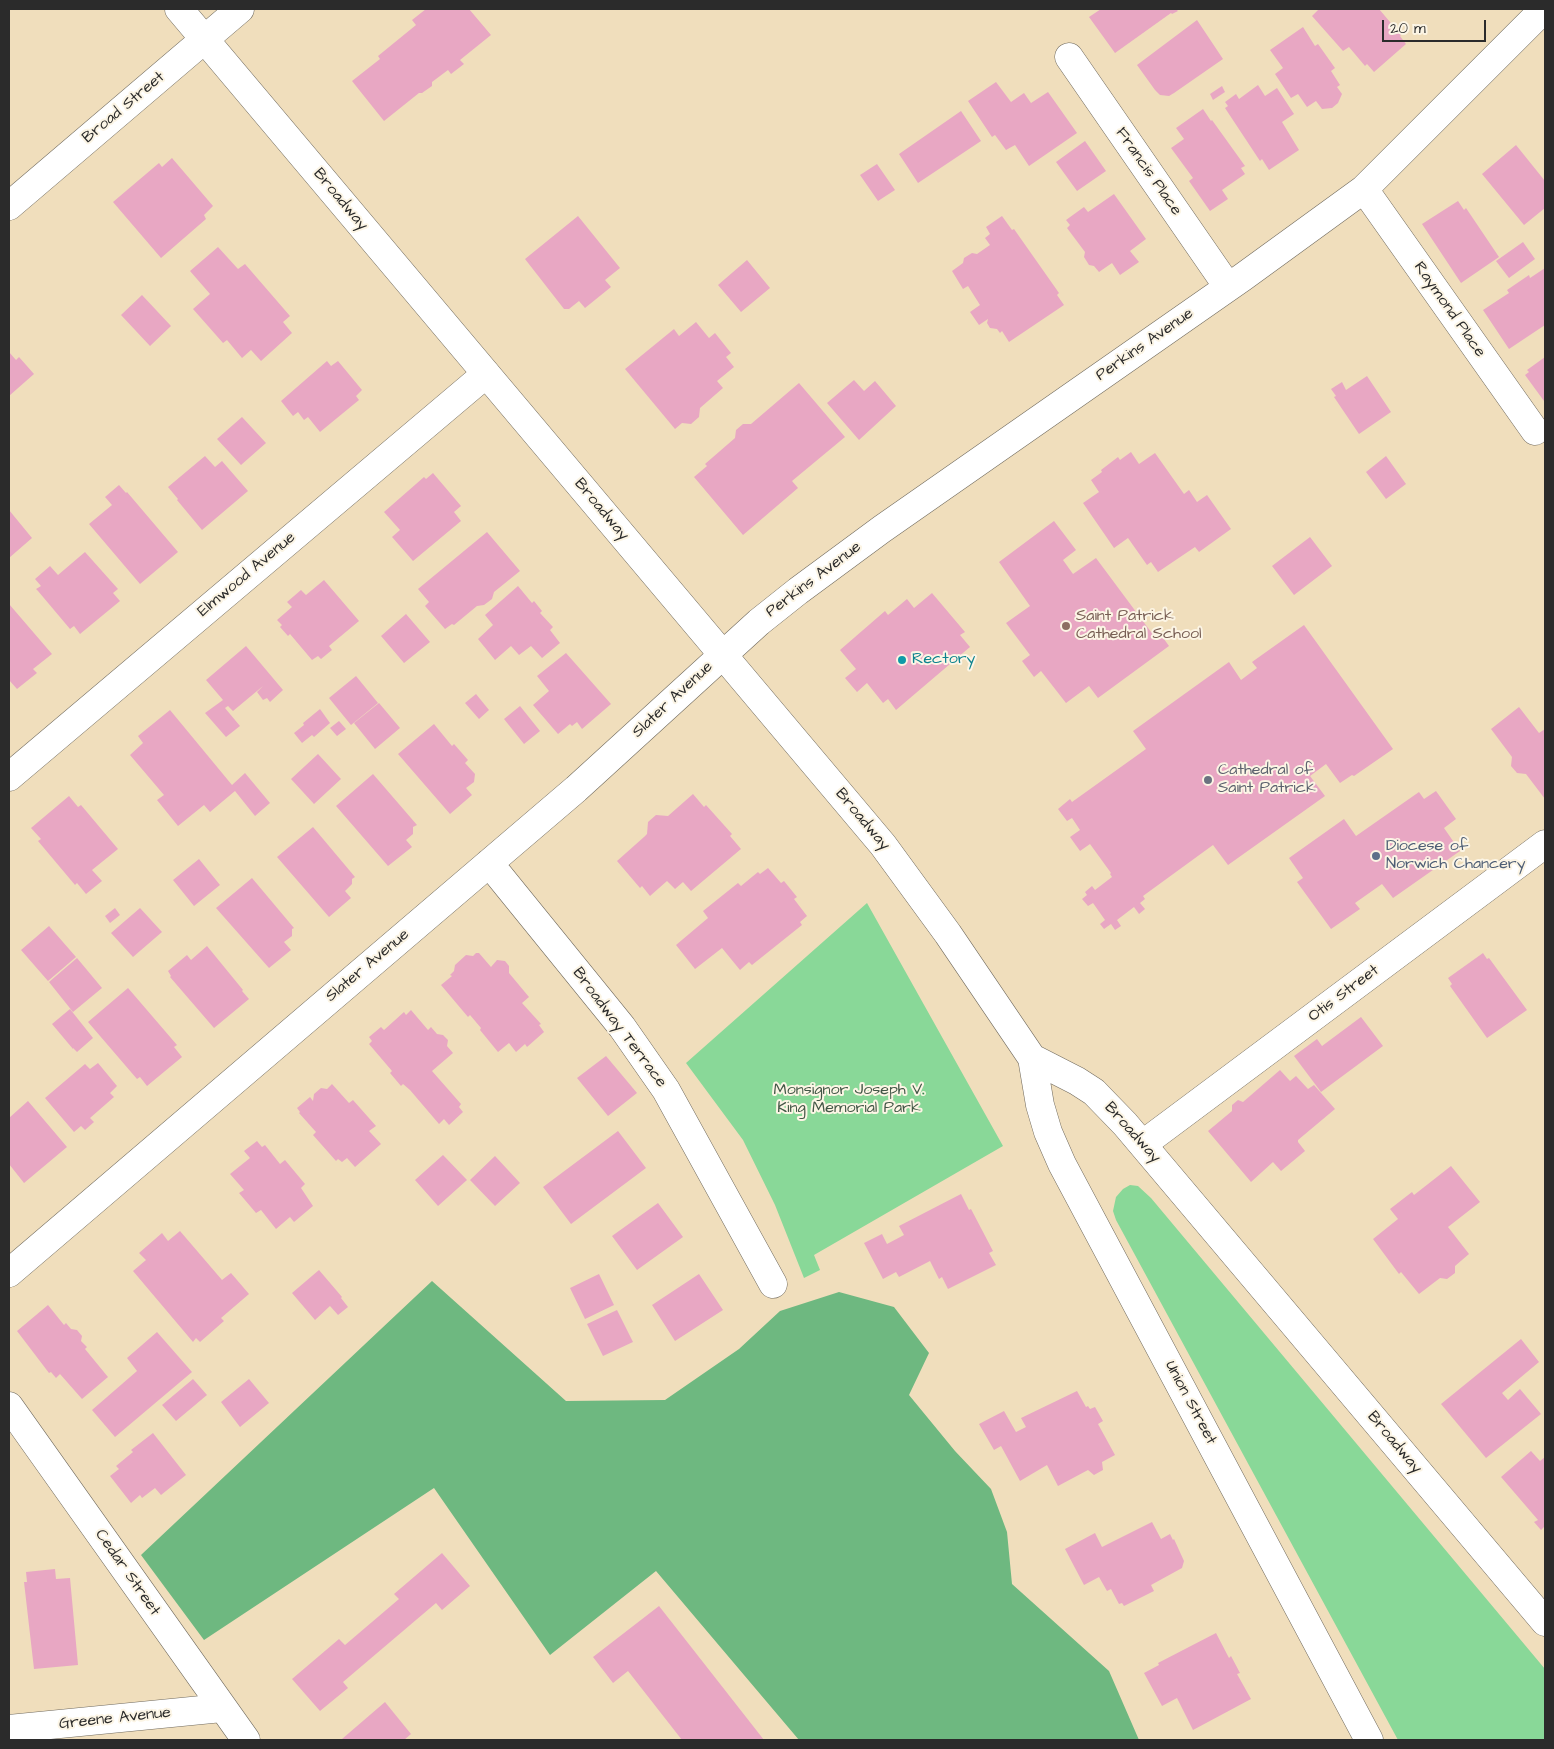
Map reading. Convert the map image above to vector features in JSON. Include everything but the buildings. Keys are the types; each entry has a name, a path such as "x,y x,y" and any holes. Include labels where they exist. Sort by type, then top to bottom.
{"street":[{"name":"Broadway","path":"179,9 883,845 943,927 1032,1058 1077,1081 1094,1092 1106,1103 1545,1622"},
{"name":"Broad Street","path":"9,206 240,9"},
{"name":"Perkins Avenue","path":"723,655 759,622 840,559 1228,287 1364,189 1544,9"},
{"name":"Francis Place","path":"1069,57 1228,287"},
{"name":"Raymond Place","path":"1364,189 1534,431"},
{"name":"Elmwood Avenue","path":"9,777 486,374"},
{"name":"Slater Avenue","path":"9,1272 608,760 723,655"},
{"name":"Otis Street","path":"1142,1144 1545,844"},
{"name":"Broadway Terrace","path":"488,863 622,1027 666,1090 773,1284"},
{"name":"Union Street","path":"1032,1058 1040,1105 1048,1132 1062,1164 1369,1740"},
{"name":"Cedar Street","path":"9,1406 246,1740"},
{"name":"Greene Avenue","path":"9,1729 222,1708"}],"green space":[{"name":"Monsignor Joseph V. King Memorial Park","path":"867,903 1003,1146 814,1255 820,1270 804,1278 775,1205 743,1140 686,1063"},
{"path":"1130,1185 1138,1186 1151,1198 1545,1669 1545,1740 1398,1740 1116,1220 1113,1211 1116,1197 1123,1189"},
{"path":"432,1281 566,1401 665,1400 739,1349 780,1311 839,1292 894,1307 929,1353 909,1395 955,1451 991,1489 1007,1532 1012,1584 1109,1671 1139,1740 799,1740 656,1571 550,1655 434,1488 204,1640 141,1555"}],"place":[{"name":"Saint Patrick Cathedral School","path":"1066,626"},
{"name":"Rectory","path":"902,660"},
{"name":"Cathedral of Saint Patrick","path":"1208,780"},
{"name":"Diocese of Norwich Chancery","path":"1376,856"}]}
